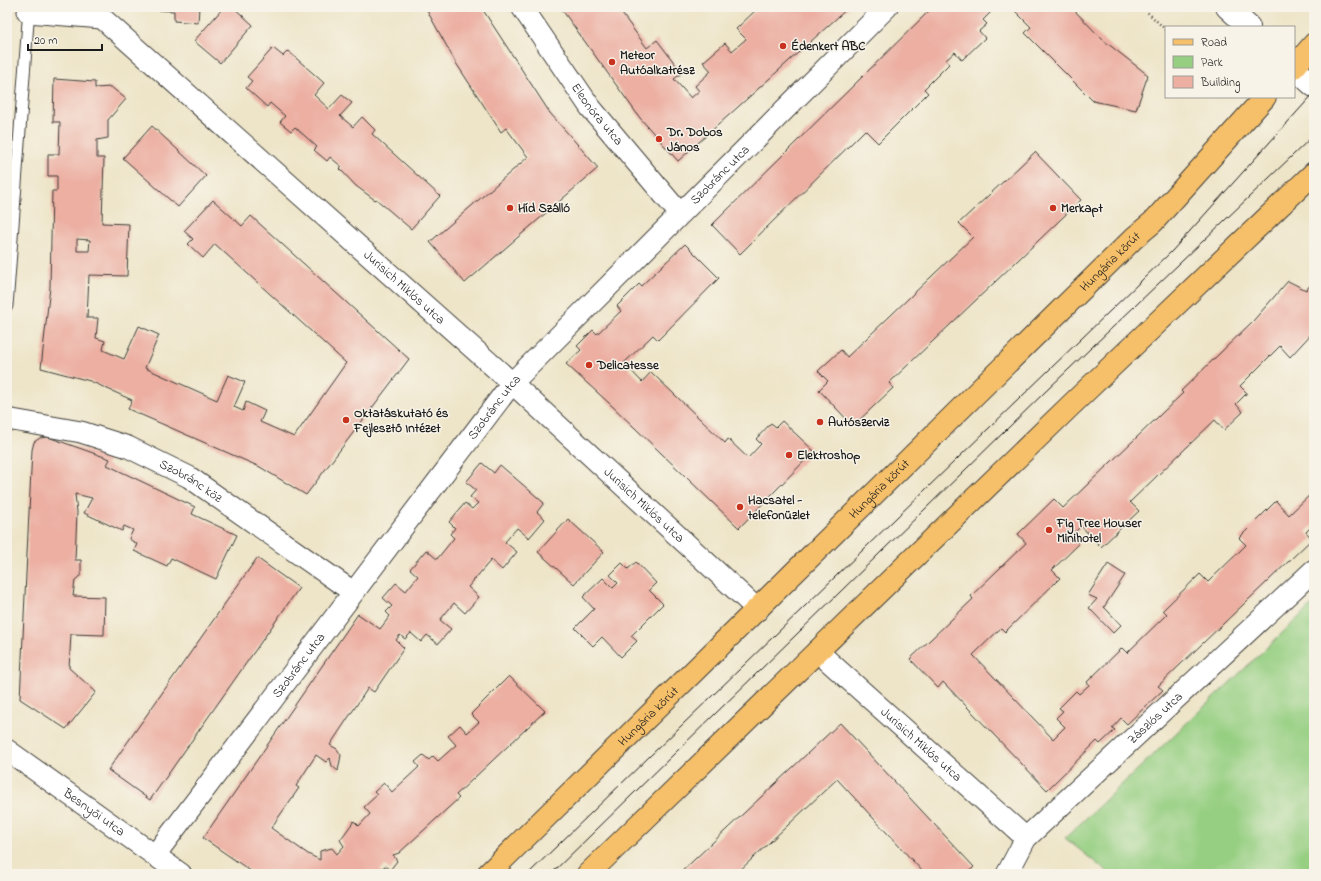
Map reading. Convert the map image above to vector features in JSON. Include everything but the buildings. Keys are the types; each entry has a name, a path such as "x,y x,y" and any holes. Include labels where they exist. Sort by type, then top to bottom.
{"main road":[{"path":"1295,66 1314,44"},
{"name":"Hungária körút","path":"488,874 758,610 1128,243 1153,222 1264,98"},
{"path":"588,874 817,651 1314,173"}],"street":[{"name":"Eleonóra utca","path":"522,7 590,107 680,214"},
{"name":"Szobránc utca","path":"155,855 512,383 887,7"},
{"path":"1227,7 1248,26"},
{"name":"Jurisich Miklós utca","path":"29,10 104,12 512,383 758,610"},
{"path":"1295,68 1314,86"},
{"name":"Szobránc köz","path":"7,419 81,432 128,447 189,477 353,592"},
{"name":"Zászlós utca","path":"1007,874 1026,838 1314,570"},
{"name":"Jurisich Miklós utca","path":"817,651 1026,838"},
{"name":"Besnyői utca","path":"7,750 181,874"}],"lane":[{"path":"7,306 29,10"}],"path":[{"path":"1142,7 1165,29"}],"green space":[{"path":"1314,603 1314,874 1110,874 1065,838"}],"tram line":[{"path":"528,874 1172,251 1314,93"},
{"path":"551,874 1046,391 1314,135"}],"place":[{"name":"Édenkert ABC","path":"783,46"},
{"name":"Meteor Autóalkatrész","path":"612,62"},
{"name":"Dr. Dobos János","path":"659,139"},
{"name":"Híd Szálló","path":"510,208"},
{"name":"Merkapt","path":"1053,208"},
{"name":"Delicatesse","path":"589,365"},
{"name":"Oktatáskutató és Fejlesztő Intézet","path":"346,420"},
{"name":"Autószerviz","path":"820,422"},
{"name":"Elektroshop","path":"789,455"},
{"name":"Hacsatel - telefonüzlet","path":"740,507"},
{"name":"Fig Tree Houser Minihotel","path":"1049,530"}]}
